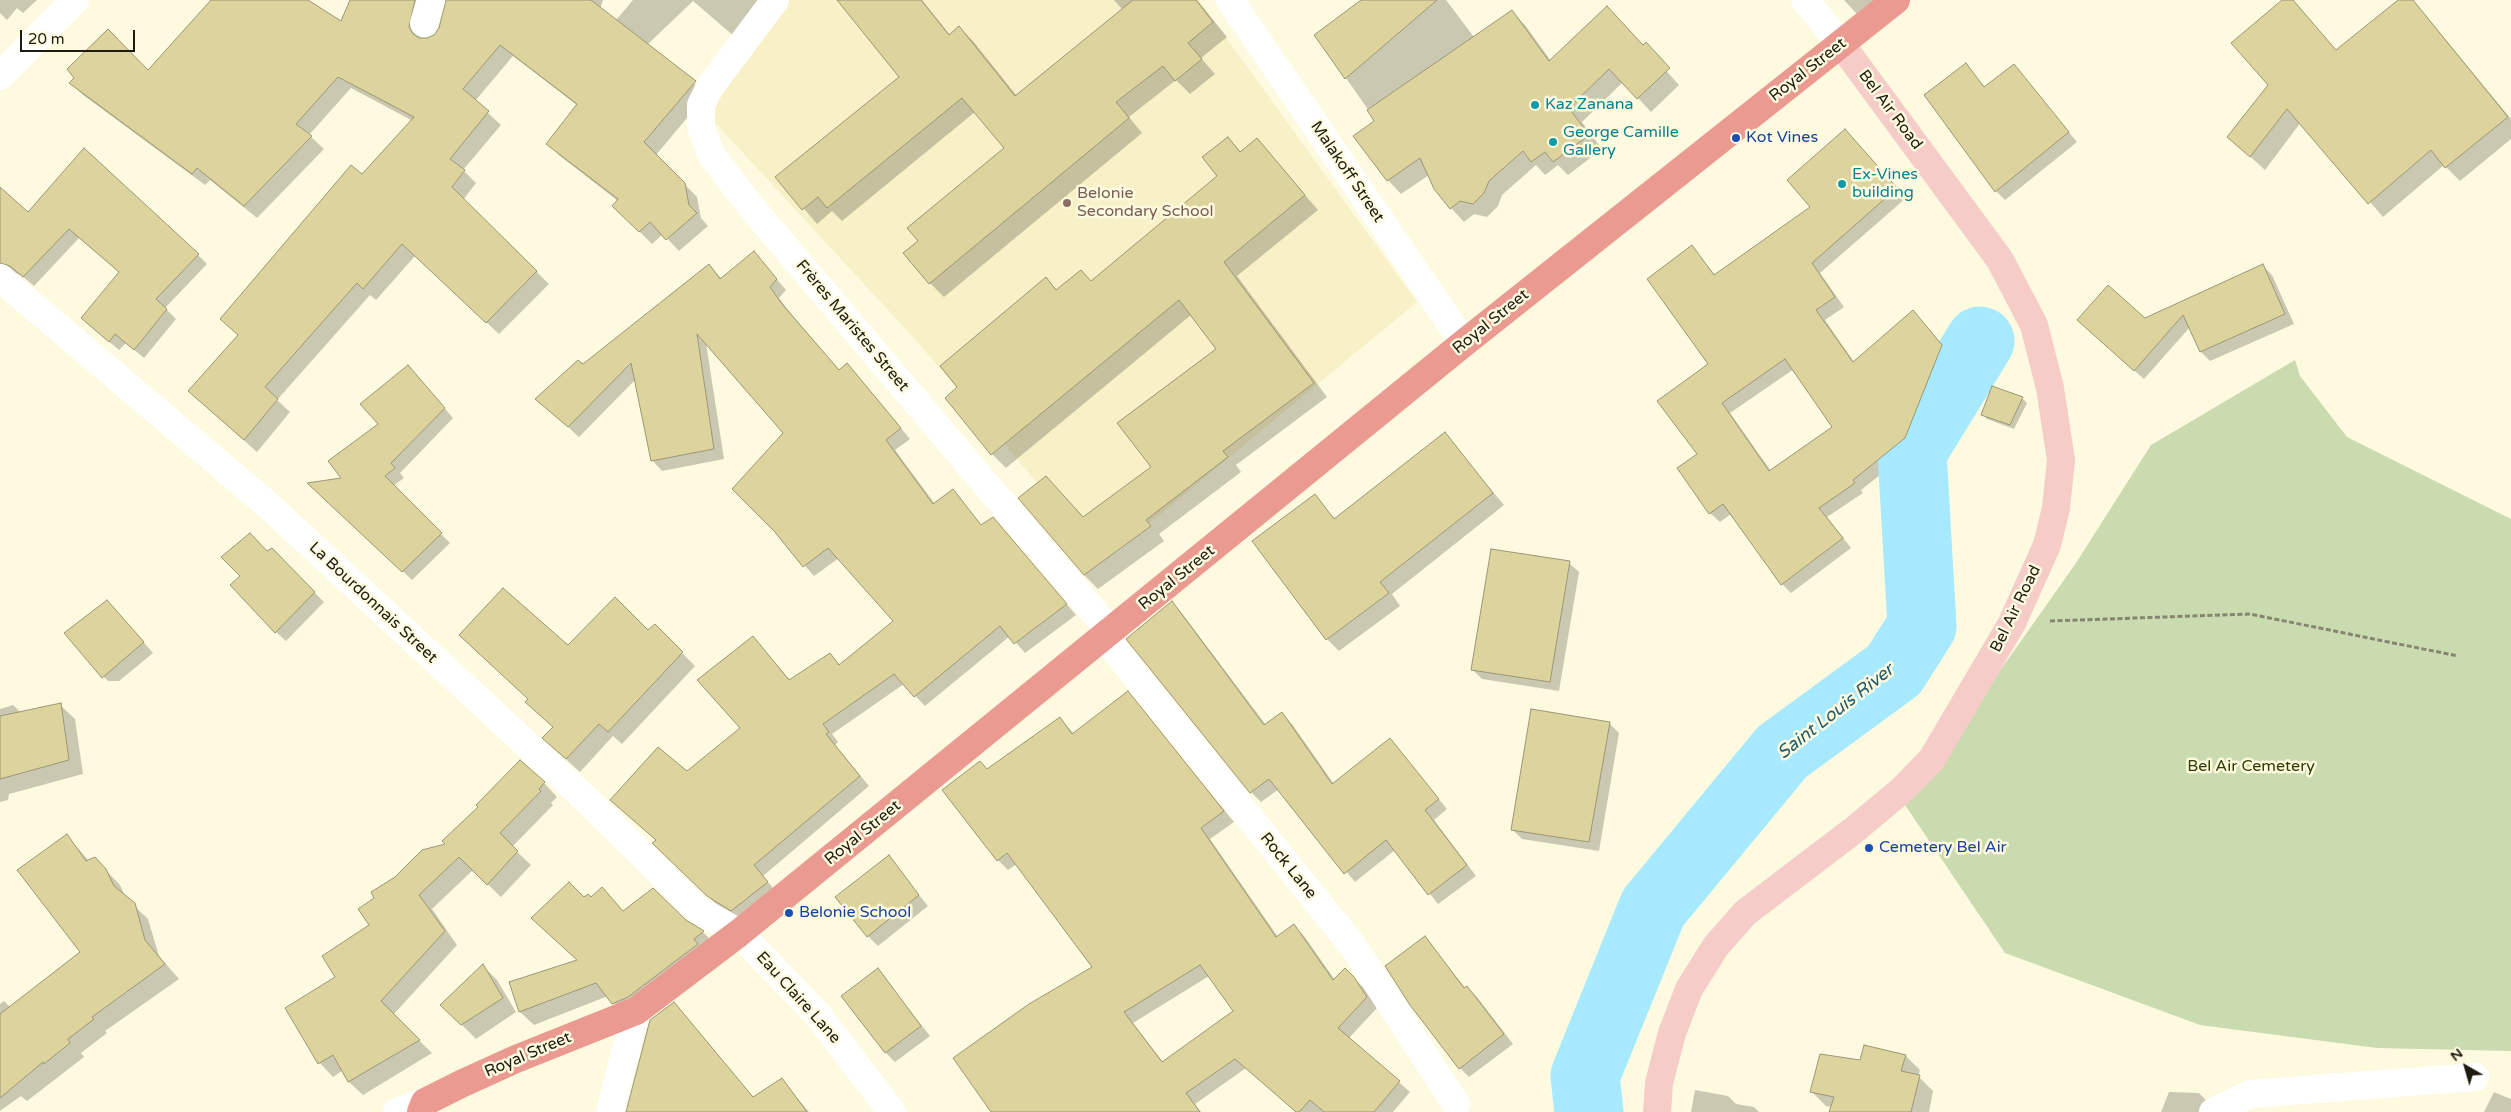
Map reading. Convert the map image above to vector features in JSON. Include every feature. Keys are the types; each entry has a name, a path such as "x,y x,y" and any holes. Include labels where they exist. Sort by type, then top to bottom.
{"main road":[{"name":"Royal Street","path":"423,1107 516,1059 636,1011 739,933 1108,635 1464,343 1896,0"},
{"name":"Bel Air Road","path":"1658,1112 1659,1083 1672,1032 1689,988 1716,946 1745,913 1854,830 1903,789 1932,759 2012,623 2047,545 2056,508 2060,460 2050,388 2034,325 2000,260 1840,44"}],"street":[{"path":"0,76 75,0"},
{"name":"Frères Maristes Street","path":"775,0 710,87 702,106 701,127 712,156 753,209 1108,635"},
{"name":"Malakoff Street","path":"1230,0 1464,343"},
{"path":"1805,0 1840,44"},
{"name":"La Bourdonnais Street","path":"0,278 268,506 588,801 697,909 739,933"},
{"name":"Rock Lane","path":"1108,635 1353,946 1456,1104"},
{"name":"Eau Claire Lane","path":"739,933 817,1014 892,1112"},
{"path":"610,1112 636,1011"},
{"path":"2213,1112 2250,1094 2475,1077"},
{"path":"397,1112 423,1107"}],"path":[{"path":"2012,623 2250,614 2458,656"}],"shaded area":[{"name":"Belonie Secondary School","path":"776,0 1199,0 1417,302 1104,561 913,337 697,103"}],"green space":[{"name":"Bel Air Cemetery","path":"2295,360 2300,376 2347,437 2511,519 2511,1051 2377,1048 2200,1025 2005,953 1905,805 2076,563 2151,445"}],"building":[{"path":"211,0 308,0 341,21 350,0 415,0 409,27 413,34 419,38 427,38 434,35 439,28 446,0 591,0 696,81 644,142 685,183 689,205 697,213 666,240 650,222 639,232 612,206 618,199 546,144 577,104 500,45 463,89 489,111 450,159 465,170 452,187 537,271 486,323 402,244 363,289 357,283 265,387 278,399 244,440 188,391 238,335 220,319 351,165 362,174 414,117 338,77 296,124 312,136 244,206 197,168 192,174 69,83 74,78 67,69 108,29 148,70"},
{"path":"837,0 921,0 949,35 959,26 1015,96 1133,0 1196,0 1213,22 1188,43 1202,59 1175,81 1163,66 1116,102 1129,118 929,284 903,253 918,241 907,228 1004,148 962,98 827,208 818,197 802,210 775,177 899,77"},
{"path":"1361,0 1437,0 1345,79 1314,35"},
{"path":"2282,0 2293,0 2336,50 2398,0 2413,0 2508,117 2445,168 2431,150 2368,204 2287,109 2250,157 2227,137 2268,85 2231,43"},
{"path":"1607,6 1643,45 1646,42 1670,68 1637,99 1609,69 1569,108 1589,135 1553,162 1545,152 1531,162 1523,151 1489,181 1484,193 1473,204 1460,201 1450,209 1434,189 1420,158 1387,181 1353,136 1374,121 1367,110 1512,10 1549,61"},
{"path":"1966,63 1984,87 2014,64 2069,132 1995,192 1924,95"},
{"path":"1845,129 1897,188 1812,263 1835,297 1816,310 1853,362 1913,310 1942,345 1905,438 1853,480 1855,483 1819,508 1843,538 1781,585 1723,504 1709,514 1677,468 1697,454 1657,401 1708,364 1647,279 1692,245 1714,275 1810,207 1787,180","holes":["1785,359 1832,427 1769,471 1722,403"]},
{"path":"1228,137 1240,152 1257,138 1305,195 1224,262 1314,383 1223,451 1228,457 1146,520 1151,526 1084,575 1018,498 1046,476 1083,517 1151,467 1117,423 1216,349 1179,300 991,455 945,398 957,387 940,366 1046,277 1056,290 1081,270 1091,281 1217,176 1202,157"},
{"path":"84,148 199,254 156,299 167,309 134,350 115,334 109,342 81,318 119,272 69,229 23,277 10,266 0,263 0,187 28,212"},
{"path":"754,251 777,279 770,287 782,304 839,370 847,363 901,428 886,440 933,504 953,489 981,525 993,517 1067,604 1014,644 1000,626 914,697 894,674 823,724 829,732 826,734 860,776 754,865 768,882 731,911 707,896 652,843 656,840 610,800 658,747 687,771 740,728 697,680 753,636 789,680 830,653 839,665 893,621 828,548 803,567 774,531 732,489 783,433 697,334 714,449 651,461 631,363 568,427 535,399 578,360 583,364 709,264 720,279"},
{"path":"2263,264 2285,314 2200,352 2183,315 2134,371 2077,320 2108,285 2145,318"},
{"path":"408,365 445,408 391,463 395,468 385,476 442,533 402,572 307,483 341,478 328,461 378,424 360,404"},
{"path":"1992,386 2023,397 2010,425 1981,415"},
{"path":"1445,432 1493,493 1380,582 1389,593 1326,640 1252,541 1315,494 1334,519"},
{"path":"250,533 267,551 272,548 315,592 275,633 230,585 240,576 221,557"},
{"path":"1491,549 1570,561 1550,682 1471,670"},
{"path":"503,588 568,645 615,597 648,630 655,624 683,652 608,732 599,724 566,759 542,738 553,727 525,702 528,699 459,635"},
{"path":"107,600 144,642 102,678 64,633"},
{"path":"1172,601 1264,725 1282,712 1332,784 1390,738 1439,799 1425,810 1467,865 1428,895 1386,840 1344,874 1269,779 1250,793 1126,639"},
{"path":"1128,691 1224,811 1201,828 1276,937 1294,924 1333,980 1345,968 1354,977 1367,997 1338,1028 1400,1081 1374,1112 1324,1112 1310,1100 1299,1112 1296,1112 1235,1059 1186,1093 1200,1112 991,1112 953,1058 1029,1004 1092,967 1007,853 997,861 942,790 980,761 987,769 1060,717 1072,734","holes":["1200,965 1233,1011 1162,1062 1124,1012"]},
{"path":"61,703 69,760 0,779 0,716"},
{"path":"1531,709 1610,722 1589,842 1511,830"},
{"path":"520,760 545,782 539,789 541,791 500,833 518,851 487,885 459,857 419,895 445,931 381,1001 420,1040 348,1082 333,1055 318,1064 285,1008 335,977 322,956 369,925 358,909 374,898 371,892 395,877 422,850 445,844 442,841 478,807 476,805"},
{"path":"67,834 86,861 95,857 106,869 114,886 135,903 145,940 165,964 92,1017 94,1019 68,1039 70,1043 44,1064 43,1062 0,1098 0,1014 80,952 17,870"},
{"path":"889,855 919,895 867,937 835,897"},
{"path":"569,882 584,897 588,894 591,897 602,887 623,911 653,888 686,920 704,931 694,939 698,944 628,997 612,1004 596,983 519,1012 509,982 577,960 531,918"},
{"path":"1425,936 1464,988 1467,986 1504,1034 1459,1069 1410,1005 1385,966"},
{"path":"483,964 503,998 461,1025 440,1005"},
{"path":"878,968 921,1026 885,1053 841,996"},
{"path":"674,1002 753,1097 782,1078 807,1112 626,1112 650,1020"},
{"path":"1864,1045 1906,1055 1901,1071 1920,1075 1911,1112 1829,1112 1834,1097 1810,1092 1820,1054 1860,1060"}],"waterway":[{"name":"Saint Louis River","path":"1589,1112 1585,1076 1653,908 1782,752 1894,670 1922,626 1912,452 1980,341"}],"place":[{"name":"Kaz Zanana","path":"1535,105"},
{"name":"Kot Vines","path":"1736,138"},
{"name":"George Camille Gallery","path":"1553,142"},
{"name":"Ex-Vines building","path":"1842,184"},
{"name":"Belonie Secondary School","path":"1067,203"},
{"name":"Cemetery Bel Air","path":"1869,848"},
{"name":"Belonie School","path":"789,913"}]}
